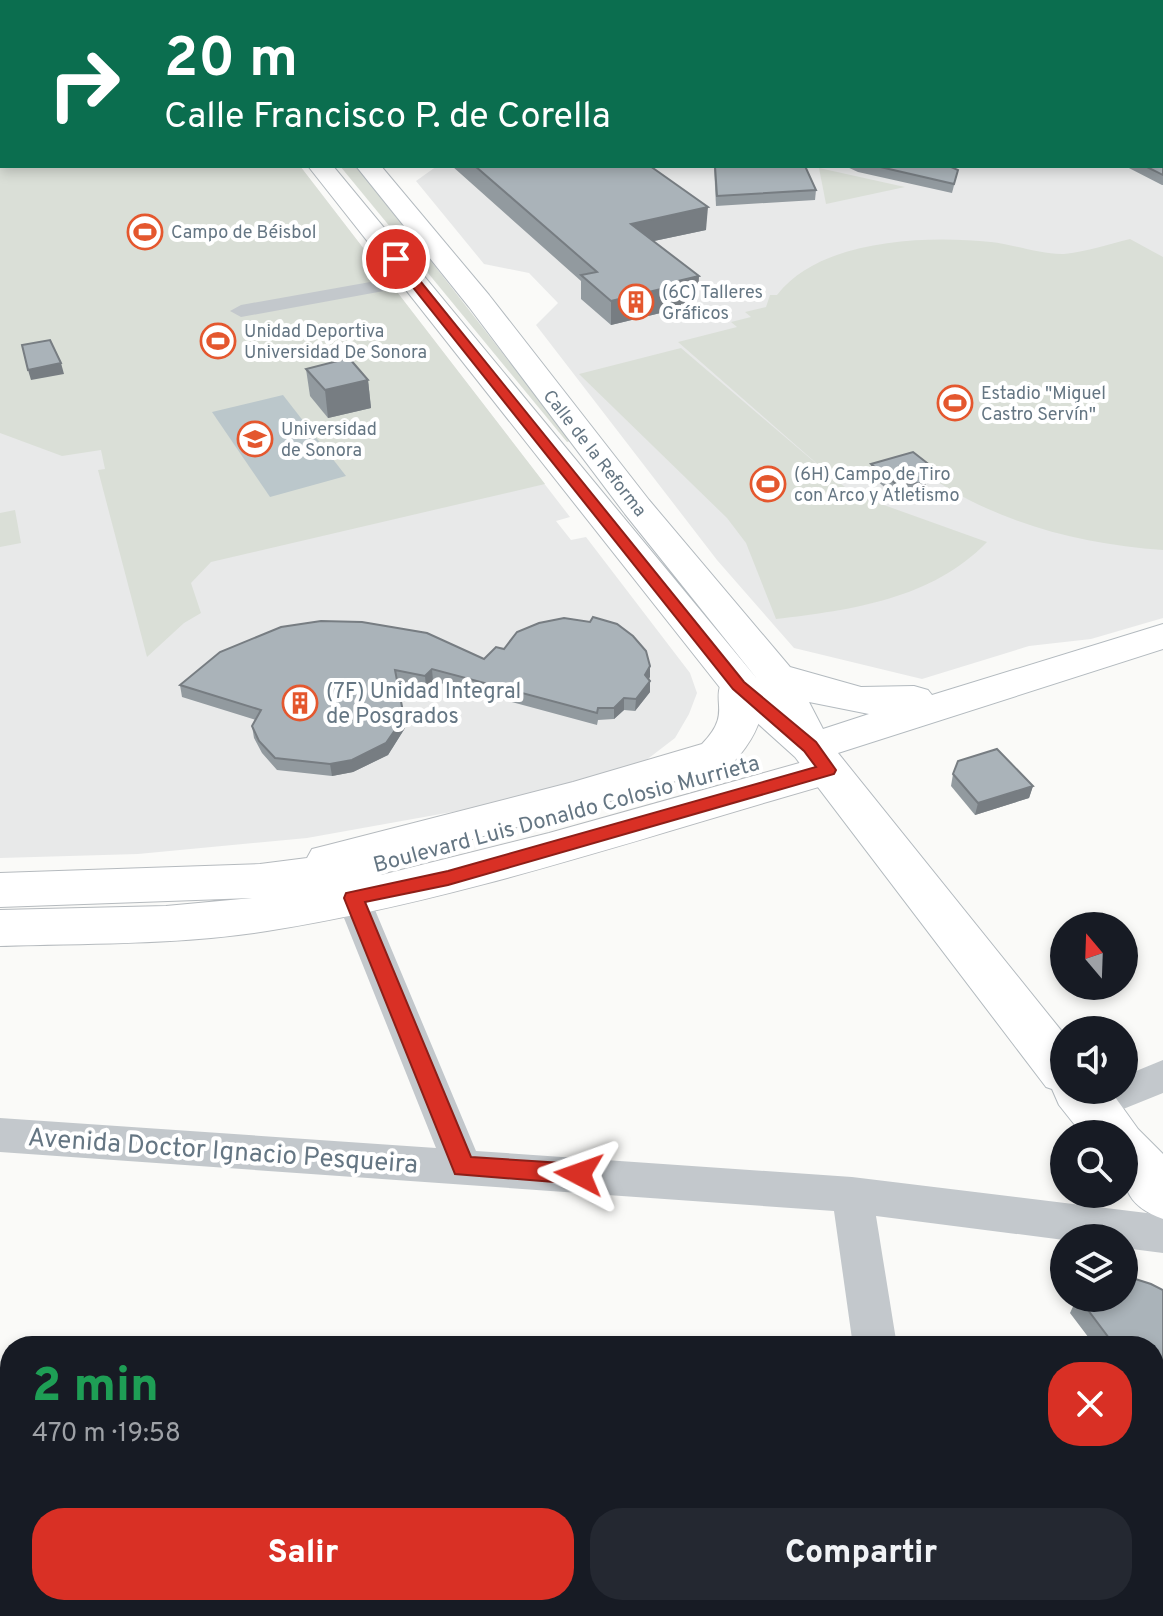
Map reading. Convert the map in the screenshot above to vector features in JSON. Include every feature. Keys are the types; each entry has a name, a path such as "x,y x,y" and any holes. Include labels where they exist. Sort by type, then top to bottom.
{"main road":[{"name":"Calle de la Reforma","path":"322,168 758,680 1050,1053"},
{"name":"Calle de la Reforma","path":"370,168 479,301 637,507 758,680"},
{"name":"Boulevard Luis Donaldo Colosio Murrieta","path":"0,928 149,924 264,914 448,878 819,758 1098,656 1163,636"},
{"path":"0,911 141,906 186,901 362,851 591,792 717,754 735,735 758,680 846,699 903,701 1031,665 1098,656"},
{"name":"Boulevard Luis Donaldo Colosio Murrieta","path":"0,890 260,881 351,870 819,758 1163,667"},
{"path":"1138,1164 1163,1195"}],"street":[{"path":"241,311 415,280"},
{"path":"353,898 463,1167"},
{"path":"1138,1084 1163,1076"},
{"name":"Avenida Doctor Ignacio Pesqueira","path":"0,1135 852,1195 1163,1234"},
{"path":"852,1195 873,1336"}],"shaded area":[{"name":"Universidad de Sonora","path":"0,168 302,168 570,517 556,521 571,540 586,537 690,673 697,693 689,714 675,738 645,761 463,810 307,838 138,854 0,858"},
{"name":"Unidad Deportiva Universidad De Sonora","path":"0,168 302,168 545,484 211,562 191,583 201,613 184,623 147,657 98,470 105,469 101,450 62,456 0,433"},
{"path":"342,168 359,168 571,441 567,442"},
{"path":"434,168 1163,168 1163,618 1091,639 1029,646 922,679 794,648 717,560 536,325 558,303 529,273 484,264 416,181"},
{"path":"819,168 905,187 826,204"},
{"name":"Estadio \"Miguel Castro Servín\"","path":"936,239 965,240 1064,254 1130,239 1163,257 1163,550 1096,542 1030,525 968,499 911,463 841,484 856,495 987,542 942,577 916,589 862,606 776,619 746,543 727,518 579,374 681,348 839,483 678,342 737,327 731,322 751,317 745,312 766,307 770,295 777,295 796,276 819,262 876,245"},
{"path":"283,395 346,476 270,497 212,412"},
{"path":"15,510 21,543 0,547 0,513"}],"building":[{"path":"477,168 653,168 708,207 631,224 699,276 678,281 682,284 611,301 581,275 597,272"},
{"path":"715,168 806,168 816,190 717,196"},
{"path":"885,168 954,168 958,170 954,184"},
{"path":"1149,168 1163,168 1163,175"},
{"path":"50,340 61,363 28,370 22,345"},
{"path":"349,358 368,380 325,390 306,369"},
{"path":"913,452 931,466 923,483 896,484 871,464"},
{"path":"593,617 617,624 646,651 650,666 645,675 650,681 636,699 624,698 614,708 598,708 597,713 432,669 425,676 395,670 404,717 386,743 352,760 330,764 275,758 259,741 252,726 261,710 180,685 220,652 281,627 321,621 362,622 427,633 484,659 496,647 504,649 517,632 539,623 564,618 590,622"},
{"path":"997,749 1033,786 978,803 953,774 958,761"},
{"path":"1138,1280 1163,1290 1163,1336 1108,1336 1090,1312 1138,1312"}],"place":[{"name":"Campo de Béisbol","path":"145,232"},
{"name":"(6C) Talleres Gráficos","path":"636,302"},
{"name":"Unidad Deportiva Universidad De Sonora","path":"218,341"},
{"name":"Estadio \"Miguel Castro Servín\"","path":"955,403"},
{"name":"Universidad de Sonora","path":"255,439"},
{"name":"(6H) Campo de Tiro con Arco y Atletismo","path":"768,484"},
{"name":"(7F) Unidad Integral de Posgrados","path":"300,703"}],"route":[{"path":"396,259 739,685 810,747 828,770 448,878 353,898 463,1167 579,1174"}]}
